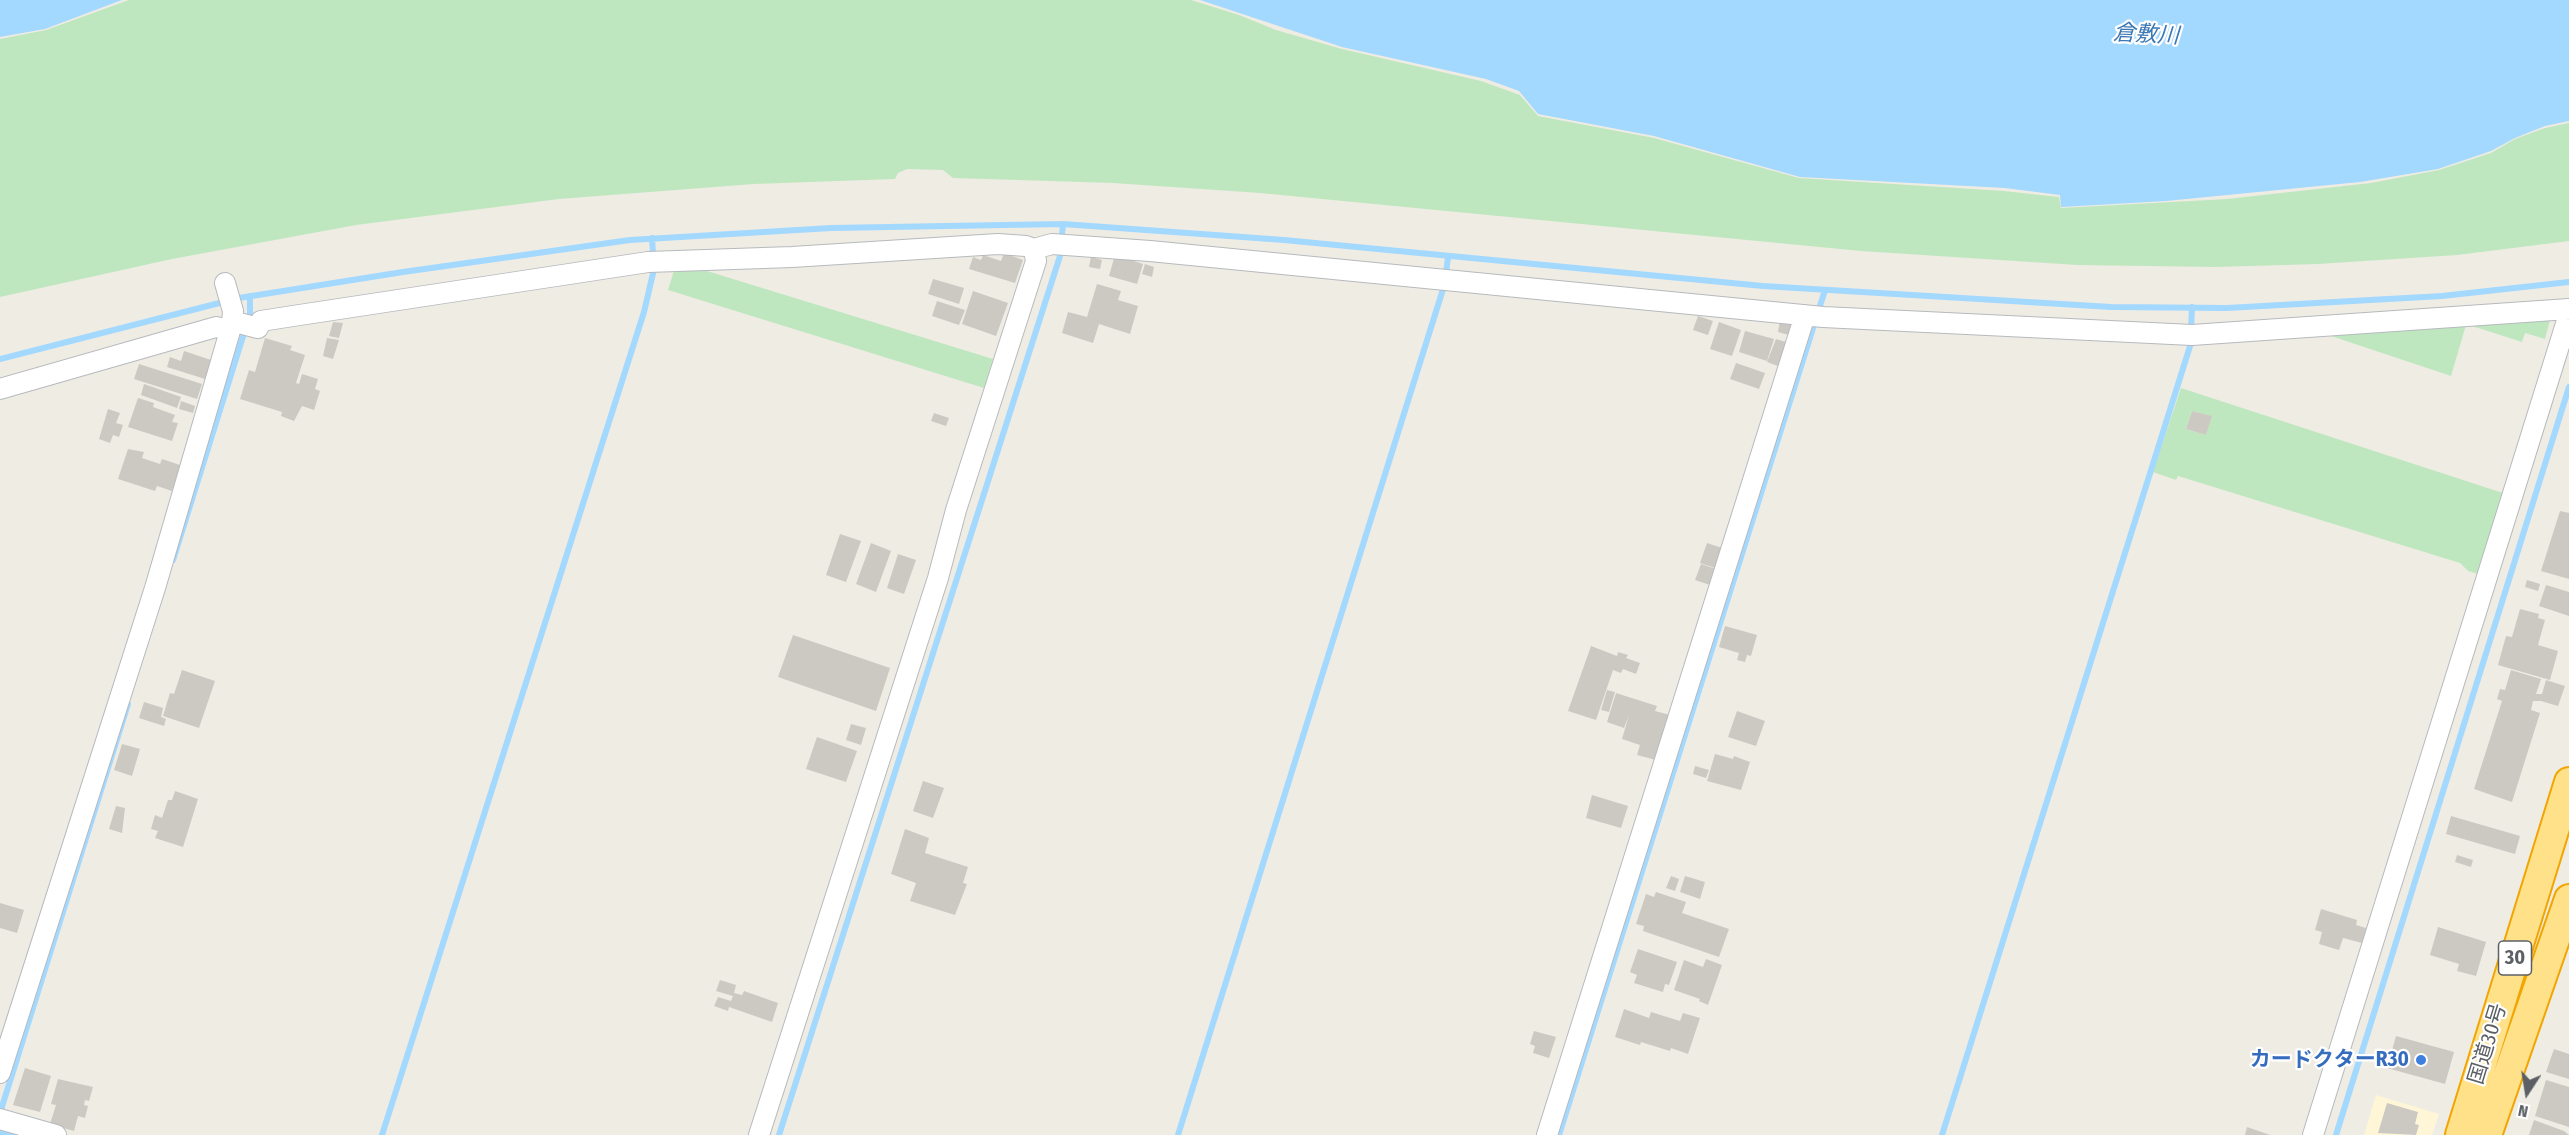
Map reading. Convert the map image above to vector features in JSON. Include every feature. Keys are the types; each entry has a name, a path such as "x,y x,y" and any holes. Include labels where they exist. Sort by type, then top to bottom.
{"highway":[{"name":"国道30号","path":"2460,1135 2565,812 2569,782"},
{"name":"国道30号","path":"2487,1135 2569,899"}],"street":[{"path":"235,313 258,328 261,321 654,261 792,257 998,244 1052,246 1347,269 1813,316 2192,335 2569,309"},
{"path":"759,1135 938,578 957,510 1036,261 1052,246"},
{"path":"0,389 216,327 235,313"},
{"path":"0,1073 155,588 235,313"},
{"path":"2313,1135 2569,314"},
{"path":"1547,1135 1813,316"},
{"path":"2,1120 56,1135"}],"shaded area":[{"path":"2376,1095 2439,1114 2432,1135 2364,1135"}],"green space":[{"path":"129,0 1191,0 1239,15 1276,30 1342,49 1481,81 1520,95 1538,116 1654,138 1799,178 2004,191 2059,197 2061,208 2227,199 2371,183 2439,170 2491,153 2515,139 2545,128 2569,123 2569,241 2457,255 2318,264 2216,267 2077,265 1861,251 1260,193 1113,183 953,178 943,170 907,169 898,173 895,179 754,184 559,199 356,225 172,259 0,297 0,39 46,30"},
{"path":"676,264 694,267 993,359 984,388 668,290"},
{"path":"2550,320 2545,339 2525,333 2522,342 2469,325"},
{"path":"2466,325 2451,376 2325,334"},
{"path":"2181,388 2506,494 2482,575 2468,571 2460,563 2178,476 2176,480 2153,472","holes":["2192,411 2211,416 2206,435 2186,429"]}],"water":[{"path":"0,0 122,0 45,29 0,37"},
{"name":"倉敷川","path":"1200,0 2569,0 2569,121 2545,126 2491,151 2438,169 2360,182 2166,201 2061,207 2060,195 2005,188 1800,177 1654,136 1538,114 1519,91 1486,79 1342,47"}],"building":[{"path":"1004,253 1023,260 1015,283 969,269 973,257 981,260 983,255 1001,261"},
{"path":"1115,255 1143,264 1137,284 1109,276"},
{"path":"1091,257 1102,260 1100,269 1089,267"},
{"path":"1145,264 1154,267 1152,277 1142,274"},
{"path":"933,279 964,288 959,304 928,294"},
{"path":"1097,284 1121,291 1118,300 1138,306 1130,334 1099,324 1093,343 1062,333 1068,312 1087,317"},
{"path":"973,291 1008,303 996,336 962,324"},
{"path":"937,301 965,310 959,325 932,316"},
{"path":"1698,316 1713,321 1708,335 1693,330"},
{"path":"1780,320 1795,323 1792,336 1778,332"},
{"path":"333,322 343,323 339,338 329,336"},
{"path":"1719,322 1741,330 1732,356 1710,349"},
{"path":"1745,331 1774,339 1767,361 1739,352"},
{"path":"265,338 292,346 290,350 305,355 296,383 299,384 302,374 318,379 315,389 320,391 314,410 302,406 294,421 281,416 282,412 240,399 249,370 255,372"},
{"path":"327,338 339,340 333,359 323,356"},
{"path":"1776,339 1786,342 1778,366 1767,362"},
{"path":"184,351 211,360 205,379 167,367 170,357 181,361"},
{"path":"1736,363 1765,373 1759,389 1730,379"},
{"path":"139,364 202,384 197,399 134,379"},
{"path":"144,384 181,397 177,408 141,395"},
{"path":"138,398 154,403 153,407 175,415 172,422 178,423 172,441 128,427"},
{"path":"181,401 195,406 193,413 179,409"},
{"path":"108,409 120,413 116,423 123,425 119,437 113,435 110,443 99,439"},
{"path":"2192,411 2212,416 2206,435 2186,429"},
{"path":"934,413 949,418 946,426 931,421"},
{"path":"128,449 144,452 142,458 160,464 162,459 180,465 172,491 157,486 155,491 118,479"},
{"path":"2560,511 2569,513 2569,579 2541,571"},
{"path":"840,534 861,541 846,582 826,575"},
{"path":"871,543 891,551 876,592 856,584"},
{"path":"1707,543 1725,549 1718,569 1700,563"},
{"path":"898,554 916,560 904,594 887,588"},
{"path":"1701,564 1719,570 1713,586 1695,580"},
{"path":"2527,580 2540,584 2538,591 2525,587"},
{"path":"2546,585 2569,592 2569,616 2539,606"},
{"path":"2520,609 2539,614 2538,618 2545,620 2538,645 2558,651 2550,680 2498,665 2506,636 2512,637"},
{"path":"1725,626 1757,635 1751,656 1747,655 1745,662 1737,660 1739,653 1719,647"},
{"path":"793,635 890,668 876,711 778,677"},
{"path":"1591,646 1617,656 1618,652 1628,655 1626,658 1640,663 1636,674 1623,669 1621,673 1613,670 1596,720 1568,711"},
{"path":"182,670 215,681 199,728 163,716 170,693 174,694"},
{"path":"2511,670 2541,679 2536,694 2542,694 2546,680 2565,686 2558,706 2533,701 2531,710 2540,713 2512,802 2474,789 2502,701 2497,699 2500,689 2505,690"},
{"path":"1607,690 1615,692 1609,712 1601,710"},
{"path":"1616,693 1657,706 1655,711 1670,715 1656,760 1637,755 1640,745 1622,739 1629,715 1624,728 1607,722"},
{"path":"144,702 163,708 161,717 166,719 164,726 139,718"},
{"path":"1737,711 1765,721 1756,746 1728,737"},
{"path":"851,724 866,728 861,745 846,740"},
{"path":"817,737 857,751 846,782 806,769"},
{"path":"122,744 140,749 132,776 114,770"},
{"path":"1715,754 1733,759 1734,756 1750,762 1741,790 1707,781"},
{"path":"1695,766 1709,770 1706,778 1693,774"},
{"path":"923,781 944,788 933,818 913,811"},
{"path":"175,791 198,799 183,847 155,838 158,831 151,829 155,815 162,818 168,800 172,800"},
{"path":"1592,795 1628,806 1621,828 1586,818"},
{"path":"116,806 125,808 122,833 109,829"},
{"path":"2451,816 2520,836 2515,854 2446,834"},
{"path":"905,829 929,838 925,853 968,867 963,883 967,884 955,915 910,901 916,883 891,874"},
{"path":"2457,855 2473,860 2471,867 2455,862"},
{"path":"1671,876 1679,879 1675,891 1666,888"},
{"path":"1685,876 1705,882 1700,899 1680,892"},
{"path":"1656,892 1686,902 1682,913 1729,929 1719,957 1643,931 1644,926 1636,924 1646,894 1654,897"},
{"path":"0,903 24,910 17,933 0,928"},
{"path":"2321,909 2357,920 2356,925 2366,928 2362,943 2343,938 2339,950 2319,944 2322,932 2315,930"},
{"path":"2438,927 2486,942 2476,976 2457,971 2459,964 2430,955"},
{"path":"1638,949 1677,962 1669,985 1665,984 1663,992 1634,983 1637,975 1630,972"},
{"path":"1706,959 1722,965 1708,1005 1699,1001 1700,999 1674,990 1684,960 1703,967"},
{"path":"720,980 736,985 734,993 742,995 744,991 778,1003 772,1022 729,1007 728,1011 714,1006 718,997 731,1001 733,996 716,991"},
{"path":"1624,1009 1649,1018 1651,1012 1680,1021 1683,1013 1700,1018 1688,1054 1641,1042 1640,1045 1615,1037"},
{"path":"1534,1031 1556,1037 1549,1058 1533,1053 1535,1046 1530,1044"},
{"name":"カードクターR30","path":"2396,1036 2454,1052 2445,1084 2387,1068"},
{"path":"2554,1049 2569,1054 2569,1079 2546,1072"},
{"path":"25,1068 51,1076 40,1112 13,1105"},
{"path":"58,1079 93,1087 89,1101 85,1100 84,1105 88,1106 85,1118 78,1116 74,1131 50,1124 56,1105 51,1104"},
{"path":"2546,1080 2569,1087 2569,1127 2535,1116"},
{"path":"2387,1103 2418,1112 2415,1124 2419,1125 2416,1135 2378,1133"},
{"path":"2534,1120 2564,1131 2569,1135 2529,1135"},
{"path":"2247,1127 2270,1135 2245,1135"}],"waterway":[{"path":"0,359 239,298 403,272 630,240 831,228 1063,224 1284,240 1763,286 2111,307 2227,308 2442,296 2569,282"},
{"path":"779,1135 1060,256 1063,224"},
{"path":"382,1135 644,312 654,269 652,238"},
{"path":"1446,273 1448,257"},
{"path":"1178,1135 1444,286"},
{"path":"1559,1135 1825,290"},
{"path":"173,560 250,314 250,296"},
{"path":"2191,329 2192,307"},
{"path":"1942,1135 2191,343"},
{"path":"2336,1135 2569,387"},
{"path":"0,1113 128,704"},
{"path":"0,1133 5,1135"}],"place":[{"name":"カードクターR30","path":"2421,1060"}]}
